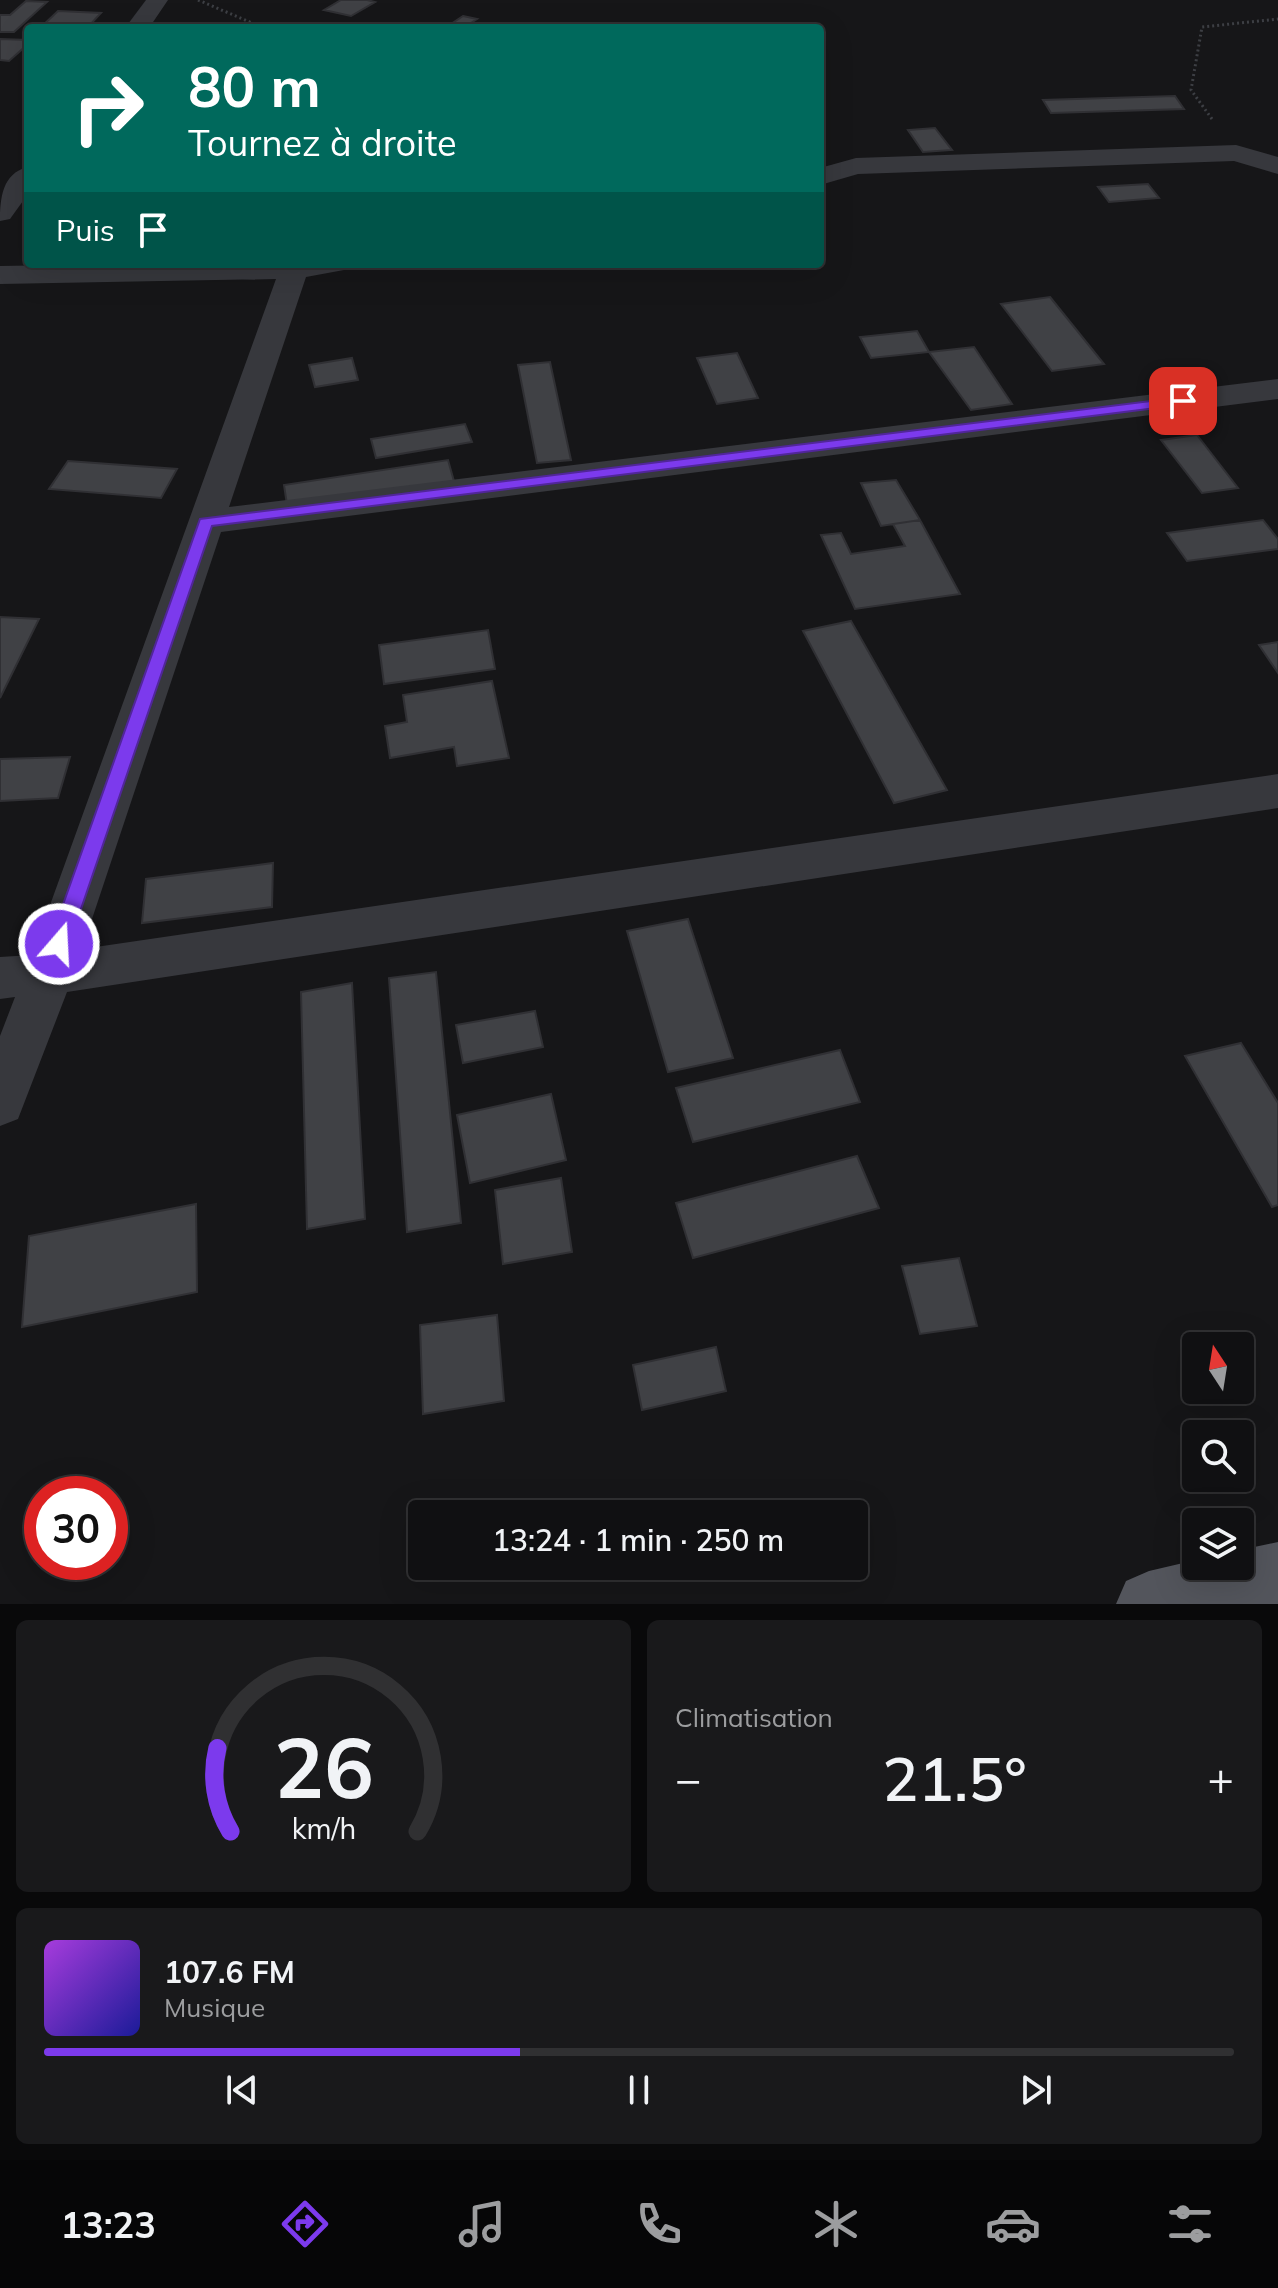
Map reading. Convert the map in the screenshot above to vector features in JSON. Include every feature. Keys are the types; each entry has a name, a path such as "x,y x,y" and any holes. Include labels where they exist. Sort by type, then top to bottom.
{"main road":[{"path":"1149,1604 1278,1574"}],"street":[{"path":"140,24 157,0"},
{"path":"824,176 856,166 1236,153 1278,166"},
{"path":"0,213 24,180"},
{"path":"0,275 258,268"},
{"path":"0,1102 49,974 295,268"},
{"path":"205,522 1278,389"},
{"path":"0,978 49,974 1278,791"}],"path":[{"path":"198,0 255,24"},
{"path":"1236,153 1191,90 1202,27 1278,19"}],"building":[{"path":"341,0 375,2 351,16 324,10"},
{"path":"26,1 47,2 14,32 0,32 0,15 10,15"},
{"path":"58,11 101,13 91,24 44,24"},
{"path":"463,16 477,19 469,24 451,24"},
{"path":"0,39 24,40 24,48 9,61 0,60"},
{"path":"1175,96 1184,109 1051,113 1043,100"},
{"path":"935,128 952,150 923,152 908,130"},
{"path":"1148,184 1159,198 1109,202 1098,187"},
{"path":"1050,297 1104,364 1052,371 1001,304"},
{"path":"917,331 929,352 871,358 860,337"},
{"path":"974,347 1012,404 971,410 929,352"},
{"path":"737,353 758,398 717,404 697,358"},
{"path":"352,358 358,380 315,387 309,365"},
{"path":"550,362 571,460 537,463 518,365"},
{"path":"465,424 472,442 376,458 371,439"},
{"path":"1197,435 1238,488 1202,493 1161,440"},
{"path":"448,460 457,492 289,518 284,485"},
{"path":"68,461 177,469 161,498 49,489"},
{"path":"896,480 920,520 881,526 861,483"},
{"path":"920,520 960,594 855,609 821,535 841,533 851,554 905,546 893,524"},
{"path":"1263,520 1278,539 1278,549 1187,561 1167,533"},
{"path":"0,617 39,619 0,698"},
{"path":"851,621 947,790 894,803 803,631"},
{"path":"488,630 495,669 384,684 379,645"},
{"path":"1278,642 1278,673 1259,645"},
{"path":"492,681 509,758 457,766 454,747 390,758 385,726 407,722 403,695"},
{"path":"70,757 58,798 0,801 0,759"},
{"path":"273,863 272,907 142,923 146,879"},
{"path":"688,919 733,1058 668,1072 627,931"},
{"path":"436,972 461,1223 407,1232 389,978"},
{"path":"352,983 365,1219 307,1229 301,992"},
{"path":"535,1011 543,1047 463,1063 456,1025"},
{"path":"1241,1043 1278,1103 1278,1205 1272,1207 1185,1056"},
{"path":"840,1050 860,1102 693,1142 676,1088"},
{"path":"551,1094 566,1160 470,1183 457,1115"},
{"path":"857,1156 879,1208 693,1258 676,1203"},
{"path":"561,1178 572,1252 503,1264 495,1190"},
{"path":"196,1204 197,1292 22,1327 29,1236"},
{"path":"959,1258 977,1326 920,1334 902,1266"},
{"path":"497,1315 504,1401 423,1414 420,1325"},
{"path":"716,1347 726,1391 642,1410 633,1365"}],"route":[{"path":"59,944 205,522 1183,401"}]}
